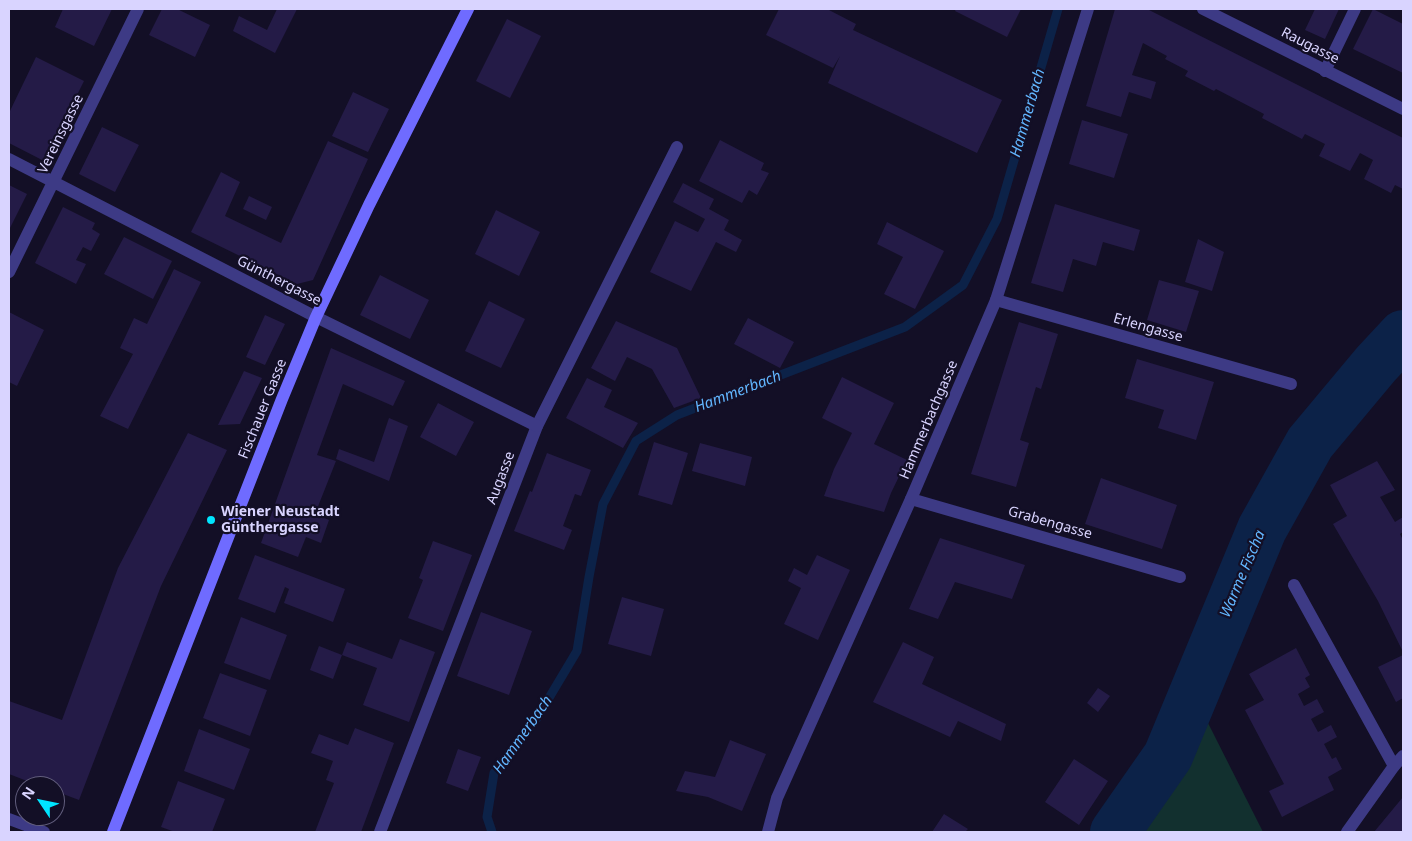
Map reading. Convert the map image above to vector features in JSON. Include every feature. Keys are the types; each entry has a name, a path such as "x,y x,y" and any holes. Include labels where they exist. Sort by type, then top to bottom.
{"main road":[{"name":"Fischauer Gasse","path":"113,832 282,399 316,317 369,205 468,9"}],"street":[{"name":"Vereinsgasse","path":"9,272 138,9"},
{"name":"Hammerbachgasse","path":"768,832 777,798 912,499 996,300 1088,9"},
{"name":"Raugasse","path":"1203,9 1403,109"},
{"path":"1326,71 1355,9"},
{"name":"Augasse","path":"380,832 537,426 677,147"},
{"name":"Günthergasse","path":"9,159 316,317 537,426"},
{"name":"Erlengasse","path":"996,300 1292,384"},
{"name":"Grabengasse","path":"912,499 1180,577"},
{"path":"1294,585 1394,766"},
{"path":"1347,832 1403,756"},
{"path":"9,819 44,832"}],"green space":[{"path":"1208,723 1263,832 1139,832"}],"building":[{"path":"63,9 112,9 94,46 55,27"},
{"path":"162,9 177,9 210,25 195,57 149,35"},
{"path":"277,9 297,9 275,53 233,31 239,16 267,30"},
{"path":"779,9 827,9 856,24 853,30 1002,100 977,153 828,83 840,56 833,68 766,35"},
{"path":"956,9 1021,9 1007,37 955,11"},
{"path":"1115,9 1147,9 1403,138 1403,189 1395,185 1391,193 1364,179 1373,160 1360,153 1350,171 1319,156 1325,144 1305,134 1302,139 1262,118 1264,114 1216,89 1214,91 1185,76 1188,71 1165,59 1167,56 1143,43 1132,75 1156,82 1151,99 1129,92 1121,117 1086,106"},
{"path":"1315,9 1339,9 1325,39 1305,30"},
{"path":"1373,9 1403,24 1403,73 1353,49"},
{"path":"507,19 541,36 510,98 476,81"},
{"path":"36,57 84,81 44,161 9,143 9,113"},
{"path":"353,92 389,109 368,152 332,136"},
{"path":"1082,120 1128,134 1114,178 1069,164"},
{"path":"102,127 139,145 115,192 79,174"},
{"path":"720,140 764,163 761,170 769,173 757,195 749,190 742,203 699,181"},
{"path":"328,141 368,159 313,280 297,284 191,232 221,172 240,182 225,216 281,243"},
{"path":"683,183 714,199 709,209 729,220 724,230 742,240 736,252 716,242 691,291 650,272 675,221 698,232 705,219 673,202"},
{"path":"9,185 27,194 9,230"},
{"path":"249,196 272,207 266,220 243,209"},
{"path":"1055,204 1140,230 1134,251 1103,242 1096,266 1073,259 1063,292 1031,283"},
{"path":"63,207 95,223 92,229 100,234 91,251 83,247 76,260 86,264 76,284 35,263"},
{"path":"496,210 540,232 519,276 475,254"},
{"path":"887,222 944,251 915,309 884,294 903,257 877,244"},
{"path":"124,237 172,261 153,299 104,274"},
{"path":"1198,239 1224,252 1212,291 1185,282"},
{"path":"174,269 201,282 128,429 100,416 133,354 120,348 134,318 147,324"},
{"path":"380,275 429,300 410,339 360,315"},
{"path":"1159,280 1199,291 1186,332 1147,320"},
{"path":"489,301 525,319 501,368 465,351"},
{"path":"9,312 44,330 17,386 9,382"},
{"path":"265,315 285,324 265,365 246,357"},
{"path":"748,318 794,342 780,368 734,344"},
{"path":"616,321 677,348 701,398 674,408 652,369 627,357 615,381 591,368"},
{"path":"1019,322 1058,334 1041,389 1036,387 1020,440 1029,443 1016,487 971,474"},
{"path":"331,348 405,381 393,406 343,384 317,455 336,461 315,514 329,520 321,543 306,537 298,557 261,543"},
{"path":"1137,359 1214,382 1196,440 1158,428 1164,410 1125,398"},
{"path":"244,371 262,378 240,424 218,425"},
{"path":"842,377 894,403 874,444 907,460 884,512 824,496 834,469 852,433 822,418"},
{"path":"587,378 612,390 604,407 638,423 623,448 566,418"},
{"path":"438,403 474,422 456,456 420,437"},
{"path":"389,418 408,426 389,481 336,459 339,449 374,462"},
{"path":"188,433 227,450 161,586 79,800 65,795 65,776 15,776 9,774 9,701 62,720 118,568"},
{"path":"654,442 688,453 672,505 638,495"},
{"path":"700,443 752,457 745,486 692,471"},
{"path":"547,453 591,470 581,496 575,494 563,526 572,530 564,550 514,531"},
{"path":"1377,461 1395,490 1380,497 1395,522 1403,517 1403,532 1400,534 1403,540 1403,652 1378,601 1333,524 1347,516 1330,485"},
{"path":"1101,478 1177,505 1162,549 1085,524"},
{"path":"940,538 1025,565 1012,599 955,582 938,619 909,609"},
{"path":"433,541 472,555 443,631 408,618 423,580 419,578"},
{"path":"255,555 345,589 333,622 284,603 289,589 285,587 275,613 238,599"},
{"path":"817,555 850,570 818,640 784,624 801,588 788,581 794,568 807,575"},
{"path":"622,597 664,609 651,656 608,644"},
{"path":"481,612 532,631 509,695 457,676"},
{"path":"241,617 287,635 270,680 224,663"},
{"path":"400,639 435,652 409,722 363,705 377,668 342,655 347,642 392,659"},
{"path":"903,642 934,657 922,684 1006,724 1001,741 958,721 950,737 873,702"},
{"path":"319,646 342,655 333,679 310,670"},
{"path":"1296,648 1310,675 1305,678 1310,687 1298,694 1304,706 1317,699 1324,712 1311,719 1318,732 1331,725 1337,737 1324,744 1332,759 1336,757 1342,769 1328,777 1334,790 1282,817 1269,791 1284,784 1245,710 1264,700 1249,674"},
{"path":"1403,655 1403,698 1396,702 1378,667"},
{"path":"220,673 267,690 250,736 203,718"},
{"path":"1098,688 1110,696 1098,712 1087,703"},
{"path":"355,728 394,743 361,832 315,832 334,783 326,780 333,761 311,753 319,734 348,745"},
{"path":"199,729 250,749 234,790 184,771"},
{"path":"730,740 766,754 742,811 708,797 676,791 685,771 715,777"},
{"path":"458,749 481,757 468,791 446,783"},
{"path":"1074,759 1108,781 1079,825 1045,802"},
{"path":"178,781 225,799 212,832 175,832 161,827"},
{"path":"1403,797 1403,832 1374,832"},
{"path":"944,814 968,829 965,832 932,832"}],"waterway":[{"name":"Hammerbach","path":"492,832 487,817 494,773 537,718 577,651 603,504 636,441 677,415 905,327 963,285 997,219 1058,9"},
{"name":"Warme Fischa","path":"1115,832 1168,756 1262,529 1310,443 1376,364 1403,335"}],"place":[{"name":"Wiener Neustadt Günthergasse","path":"211,520"}]}
